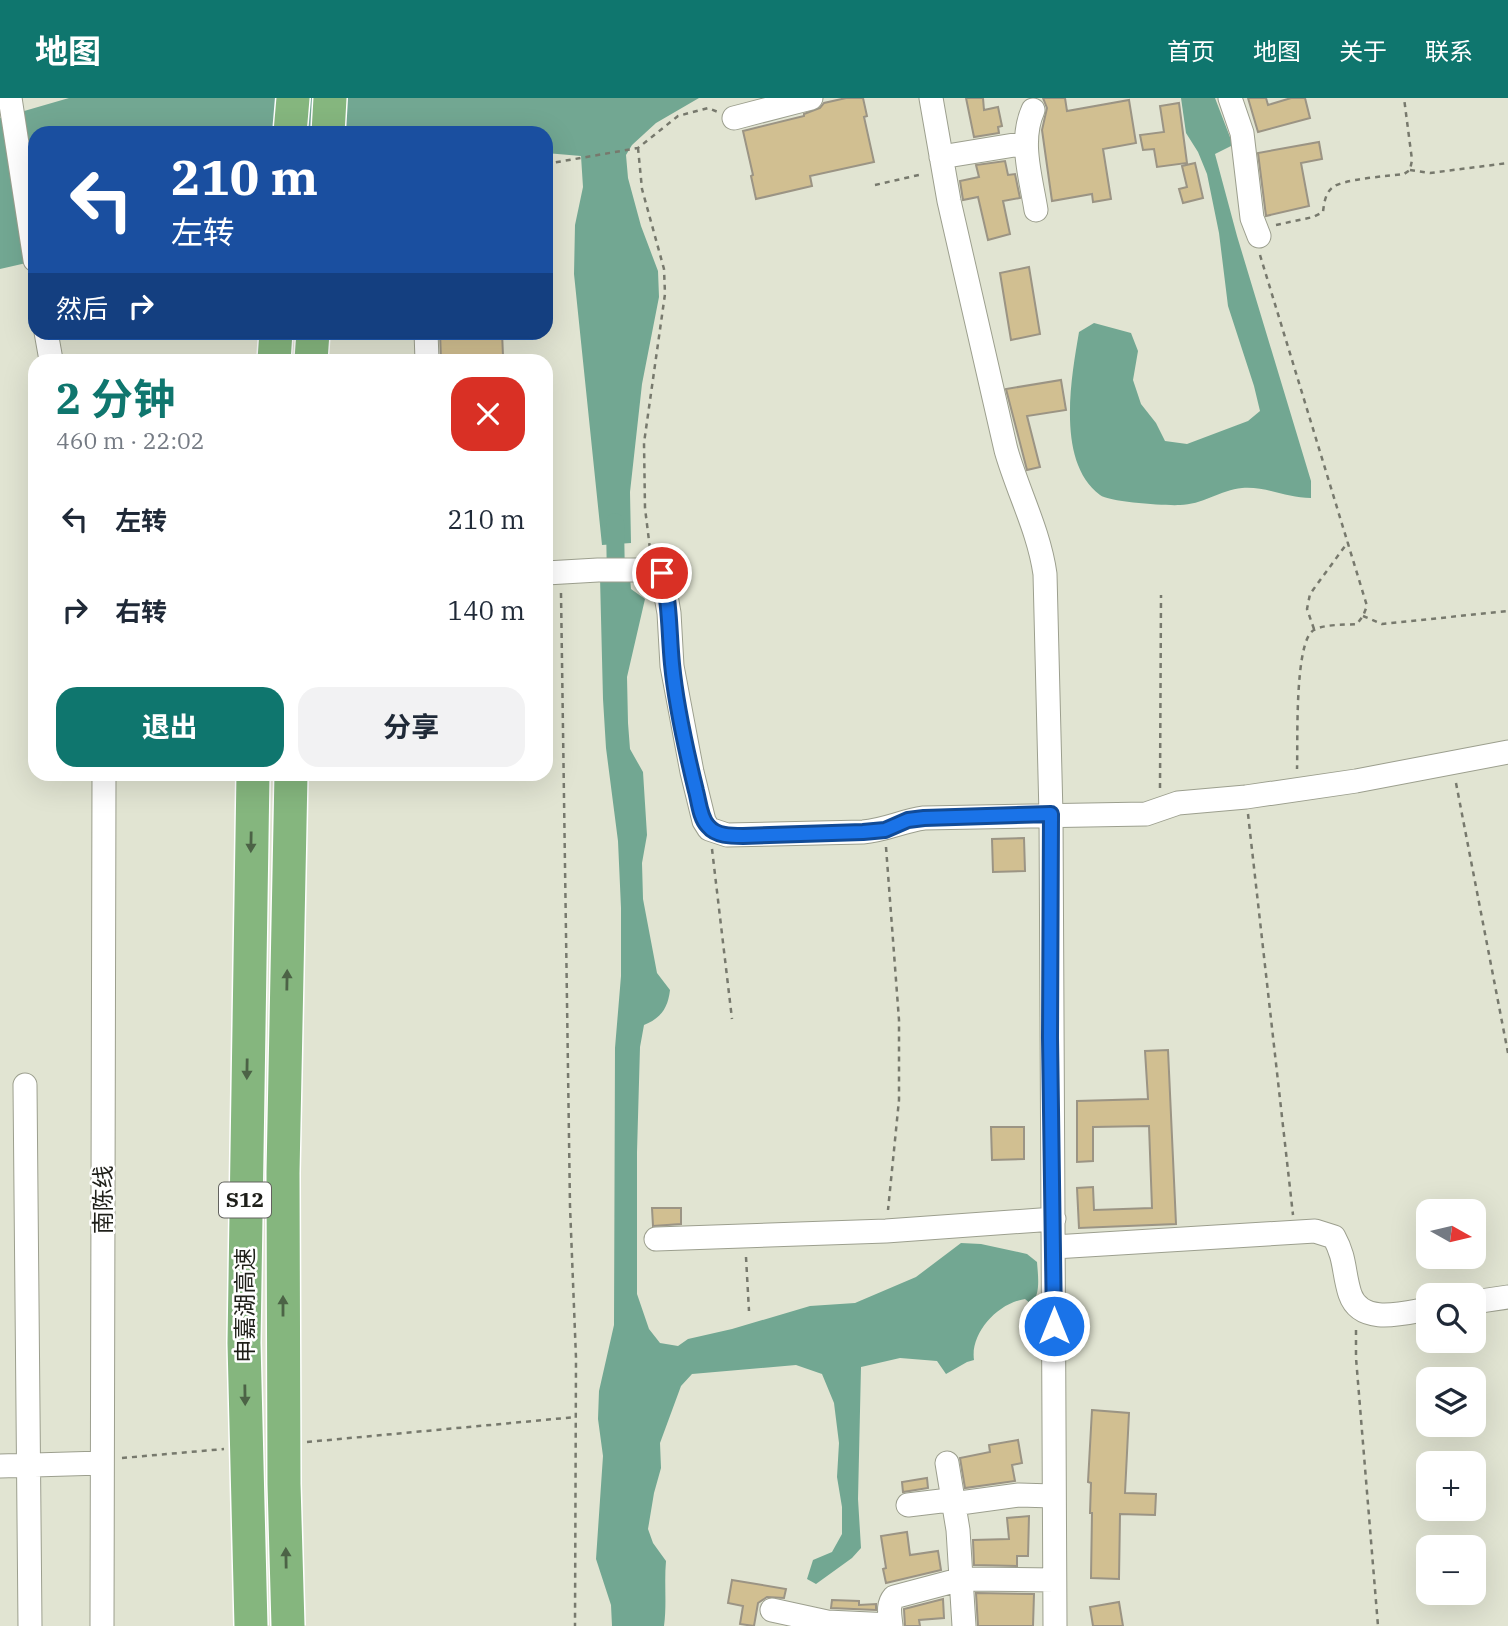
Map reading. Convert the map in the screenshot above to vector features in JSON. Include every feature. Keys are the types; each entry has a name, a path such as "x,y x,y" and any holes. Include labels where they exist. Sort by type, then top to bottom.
{"highway":[{"path":"291,126 293,98"},
{"path":"328,126 330,98"},
{"name":"申嘉湖高速","path":"251,1626 244,1329 253,781"},
{"name":"申嘉湖高速","path":"288,1626 283,1173 291,781"}],"street":[{"path":"10,98 28,215"},
{"path":"734,118 811,98"},
{"path":"931,98 942,163 1006,450 1041,548 1045,574 1051,814 1050,1038 1054,1219 1055,1626"},
{"path":"1230,98 1242,133 1252,218 1259,236"},
{"path":"1033,110 1028,122 1026,143 1036,210"},
{"path":"942,163 1026,143"},
{"path":"554,573 598,570 644,570 662,573 666,589 674,678 704,821 709,829 727,835 885,830 908,820 924,818 1051,814 1135,815 1178,803 1297,790 1508,752"},
{"name":"南陈线","path":"102,1626 104,781"},
{"path":"25,1085 30,1626"},
{"path":"656,1239 886,1231 1054,1219"},
{"path":"1054,1247 1315,1231 1334,1237 1343,1254 1351,1296 1361,1309 1374,1315 1416,1310"},
{"path":"1486,1300 1508,1297"},
{"path":"0,1466 102,1463"},
{"path":"947,1464 962,1578 964,1626"},
{"path":"908,1505 941,1501 954,1503 1019,1495 1053,1496"},
{"path":"772,1610 826,1624 891,1626 890,1601 894,1597 962,1578 1054,1580"}],"path":[{"path":"1404,98 1412,160 1410,170"},
{"path":"553,162 638,148 678,117 708,108 734,118"},
{"path":"638,148 642,189 664,269 665,294 644,443 644,570"},
{"path":"875,185 942,163"},
{"path":"1297,790 1298,698 1302,652 1306,638 1314,629 1357,624 1367,606 1257,241 1262,230 1313,217 1322,212 1325,197 1333,187 1352,181 1404,174 1410,170 1430,173 1508,163"},
{"path":"1314,629 1307,609 1310,594 1348,542"},
{"path":"554,573 576,1358 575,1626"},
{"path":"1160,809 1161,595"},
{"path":"1363,617 1382,624 1508,611"},
{"path":"1453,762 1508,1053"},
{"path":"1246,797 1295,1233"},
{"path":"709,829 732,1019"},
{"path":"885,830 899,1020 899,1100 886,1231"},
{"path":"745,1236 749,1311"},
{"path":"1361,1309 1355,1332 1356,1358 1378,1626"},
{"path":"305,1443 576,1417"},
{"path":"102,1463 125,1457 236,1448"}],"shaded area":[{"path":"69,98 699,98 656,123 632,145 626,155 628,178 641,226 658,271 659,297 642,384 630,492 631,543 602,545 574,274 575,225 583,187 581,156 553,154 553,126 28,126 28,263 0,269 0,118"},
{"path":"1181,98 1215,98 1233,145 1215,154 1311,481 1311,498 1242,488 1188,504 1126,502 1100,495 1086,480 1077,462 1070,419 1073,373 1079,332 1094,323 1131,333 1138,351 1133,380 1141,404 1156,423 1165,441 1187,444 1248,421 1260,411 1228,306 1219,233 1207,174 1186,133"},
{"path":"630,576 631,589 645,599 627,677 630,749 643,772 647,835 642,863 643,899 657,973 670,990 663,1012 644,1025 640,1047 637,1294 649,1329 660,1343 678,1346 688,1339 810,1306 855,1303 916,1277 961,1243 981,1244 1027,1254 1037,1262 1038,1279 1038,1290 1031,1304 1025,1299 1005,1306 996,1313 976,1340 974,1360 946,1374 937,1361 900,1358 861,1367 858,1499 861,1548 852,1558 816,1584 807,1579 813,1560 832,1552 842,1534 842,1507 837,1477 839,1443 834,1403 822,1374 796,1365 692,1374 681,1386 660,1443 661,1468 648,1529 653,1543 666,1561 664,1626 612,1626 611,1605 596,1559 603,1456 598,1419 599,1391 614,1325 615,1048 621,976 618,841 606,748 600,577"}],"building":[{"path":"846,98 863,98 867,116 864,117 874,162 810,176 812,186 756,199 743,131 804,116 824,103"},
{"path":"966,98 983,98 984,110 998,107 1002,126 998,127 999,133 974,137"},
{"path":"1043,98 1065,98 1067,111 1129,100 1136,143 1103,149 1111,199 1093,202 1092,194 1052,201 1042,130 1047,108"},
{"path":"1248,98 1266,98 1268,105 1291,98 1305,98 1310,118 1258,132"},
{"path":"1179,103 1187,163 1157,167 1154,149 1143,150 1140,135 1164,132 1160,106"},
{"path":"1319,142 1322,159 1301,163 1309,206 1266,216 1258,153"},
{"path":"1005,161 1008,175 1015,174 1020,198 1003,201 1010,234 988,240 978,197 963,200 960,181 979,177 976,165"},
{"path":"1195,163 1203,198 1183,203 1179,189 1187,187 1182,166"},
{"path":"1029,267 1040,334 1011,340 1000,273"},
{"path":"440,340 502,340 503,354 441,354"},
{"path":"1061,380 1066,410 1027,416 1040,467 1027,470 1006,389"},
{"path":"1024,838 1025,871 993,872 992,839"},
{"path":"1168,1050 1176,1224 1079,1228 1077,1188 1093,1187 1094,1210 1152,1208 1149,1126 1093,1127 1093,1161 1077,1162 1077,1101 1148,1099 1145,1051"},
{"path":"991,1127 1024,1127 1024,1159 992,1160"},
{"path":"652,1208 681,1208 681,1224 653,1226"},
{"path":"1092,1410 1129,1413 1125,1493 1156,1494 1155,1515 1120,1514 1119,1579 1091,1578 1092,1513 1091,1483 1088,1482"},
{"path":"1018,1440 1022,1463 1012,1465 1015,1481 965,1488 960,1458 990,1452 989,1445"},
{"path":"927,1478 928,1488 903,1492 902,1482"},
{"path":"1029,1516 1028,1556 1017,1556 1017,1566 974,1565 973,1540 1009,1539 1007,1518"},
{"path":"907,1532 910,1555 938,1551 941,1570 886,1583 881,1536"},
{"path":"732,1580 786,1589 784,1598 767,1597 758,1603 754,1626 740,1624 743,1606 728,1603"},
{"path":"976,1593 1034,1594 1033,1626 978,1626"},
{"path":"943,1599 944,1618 919,1620 920,1626 905,1626 904,1609"},
{"path":"832,1600 859,1601 859,1605 876,1604 876,1610 831,1608"},
{"path":"1119,1602 1123,1626 1093,1626 1090,1607"}],"waterway":[{"path":"615,522 616,582"}],"route":[{"path":"662,573 678,702 692,772 704,821 709,829 727,835 743,836 863,832 885,830 908,820 924,818 1051,814 1050,1038 1054,1326"}]}
